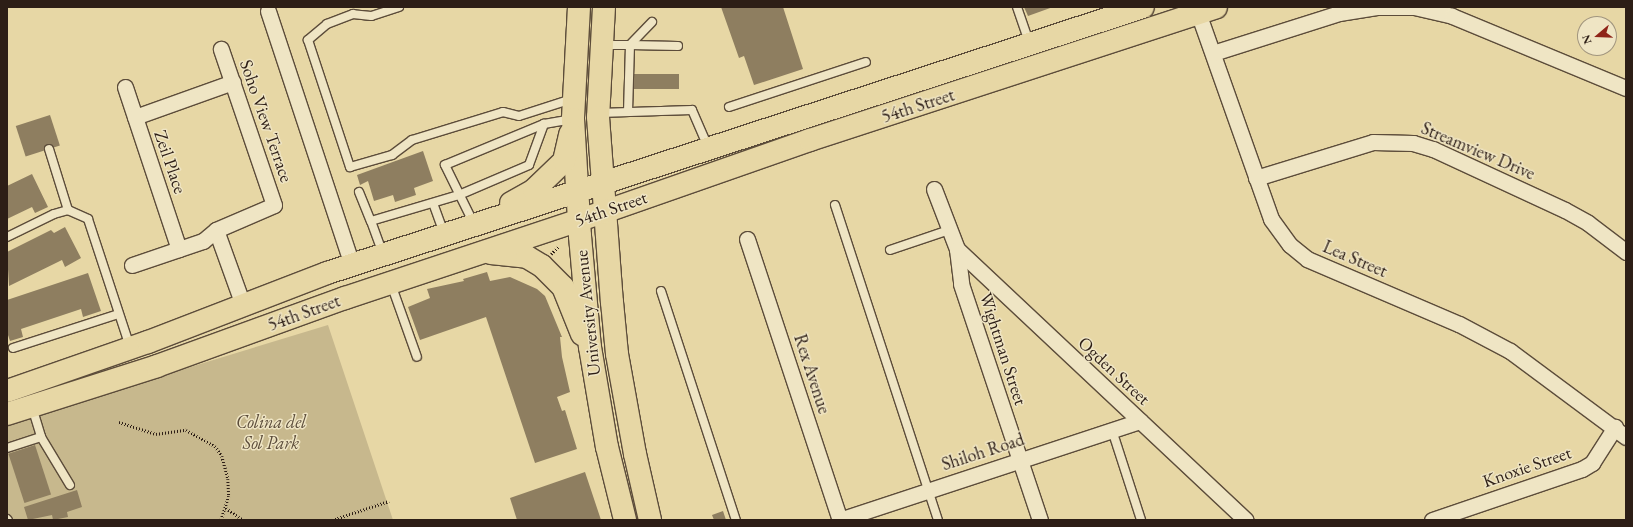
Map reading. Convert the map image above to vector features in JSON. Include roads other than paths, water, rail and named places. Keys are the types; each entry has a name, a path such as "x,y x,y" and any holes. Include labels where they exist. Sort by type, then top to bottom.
{"main road":[{"name":"University Avenue","path":"579,7 573,119 579,220 590,347 607,447 625,520"},
{"name":"University Avenue","path":"604,7 599,113 604,212 617,354 635,454 650,520"},
{"name":"54th Street","path":"7,391 130,348 384,254 603,181 877,95 1143,7"},
{"name":"54th Street","path":"7,414 156,366 390,283 1203,9"},
{"path":"841,131 872,108 877,95"},
{"path":"474,224 534,190 564,161 573,119"},
{"path":"480,253 527,257 542,266 563,287 590,347"},
{"path":"7,378 48,377"},
{"path":"7,419 32,406"}],"street":[{"path":"1213,53 1339,13 1377,8 1414,7 1452,16 1626,88"},
{"path":"268,9 352,265"},
{"name":"Lea Street","path":"1203,9 1213,53 1256,178 1276,228 1290,244 1307,259 1484,336 1510,351 1621,432"},
{"name":"Soho View Terrace","path":"216,230 274,205 221,48"},
{"path":"135,117 233,82"},
{"name":"Zeil Place","path":"125,87 179,249"},
{"name":"Streamview Drive","path":"1256,178 1373,142 1413,143 1433,149 1565,210 1588,223 1626,252"},
{"name":"Wightman Street","path":"934,189 957,249 961,284 1040,520"},
{"path":"132,265 203,241 216,230 243,305"},
{"name":"Rex Avenue","path":"747,239 839,520"},
{"name":"Ogden Street","path":"957,249 1246,520"},
{"name":"Shiloh Road","path":"839,520 1140,421"},
{"name":"Knoxie Street","path":"1432,520 1582,469 1592,463 1621,432"}],"lane":[{"path":"399,7 371,16 352,14 327,24 308,40 350,167 392,155 412,140 503,112 519,116 574,98"},
{"path":"1018,7 1030,45"},
{"path":"628,111 630,45 652,22"},
{"path":"602,45 678,46"},
{"path":"729,107 866,62"},
{"path":"599,113 692,110 708,148"},
{"path":"474,224 445,165 544,124 573,119"},
{"path":"371,222 459,195 529,165 544,124"},
{"path":"49,149 68,210"},
{"path":"359,192 384,254"},
{"path":"433,203 444,234"},
{"path":"835,205 938,520"},
{"path":"7,237 54,214 68,210 88,219 130,348"},
{"path":"890,250 949,230"},
{"path":"390,283 417,357"},
{"path":"661,291 736,520"},
{"path":"13,348 118,314"},
{"path":"32,406 41,436 70,485"},
{"path":"1112,430 1141,520"},
{"path":"7,448 41,436"}],"park label":[{"name":"Colina del Sol Park","path":"271,433"}]}
